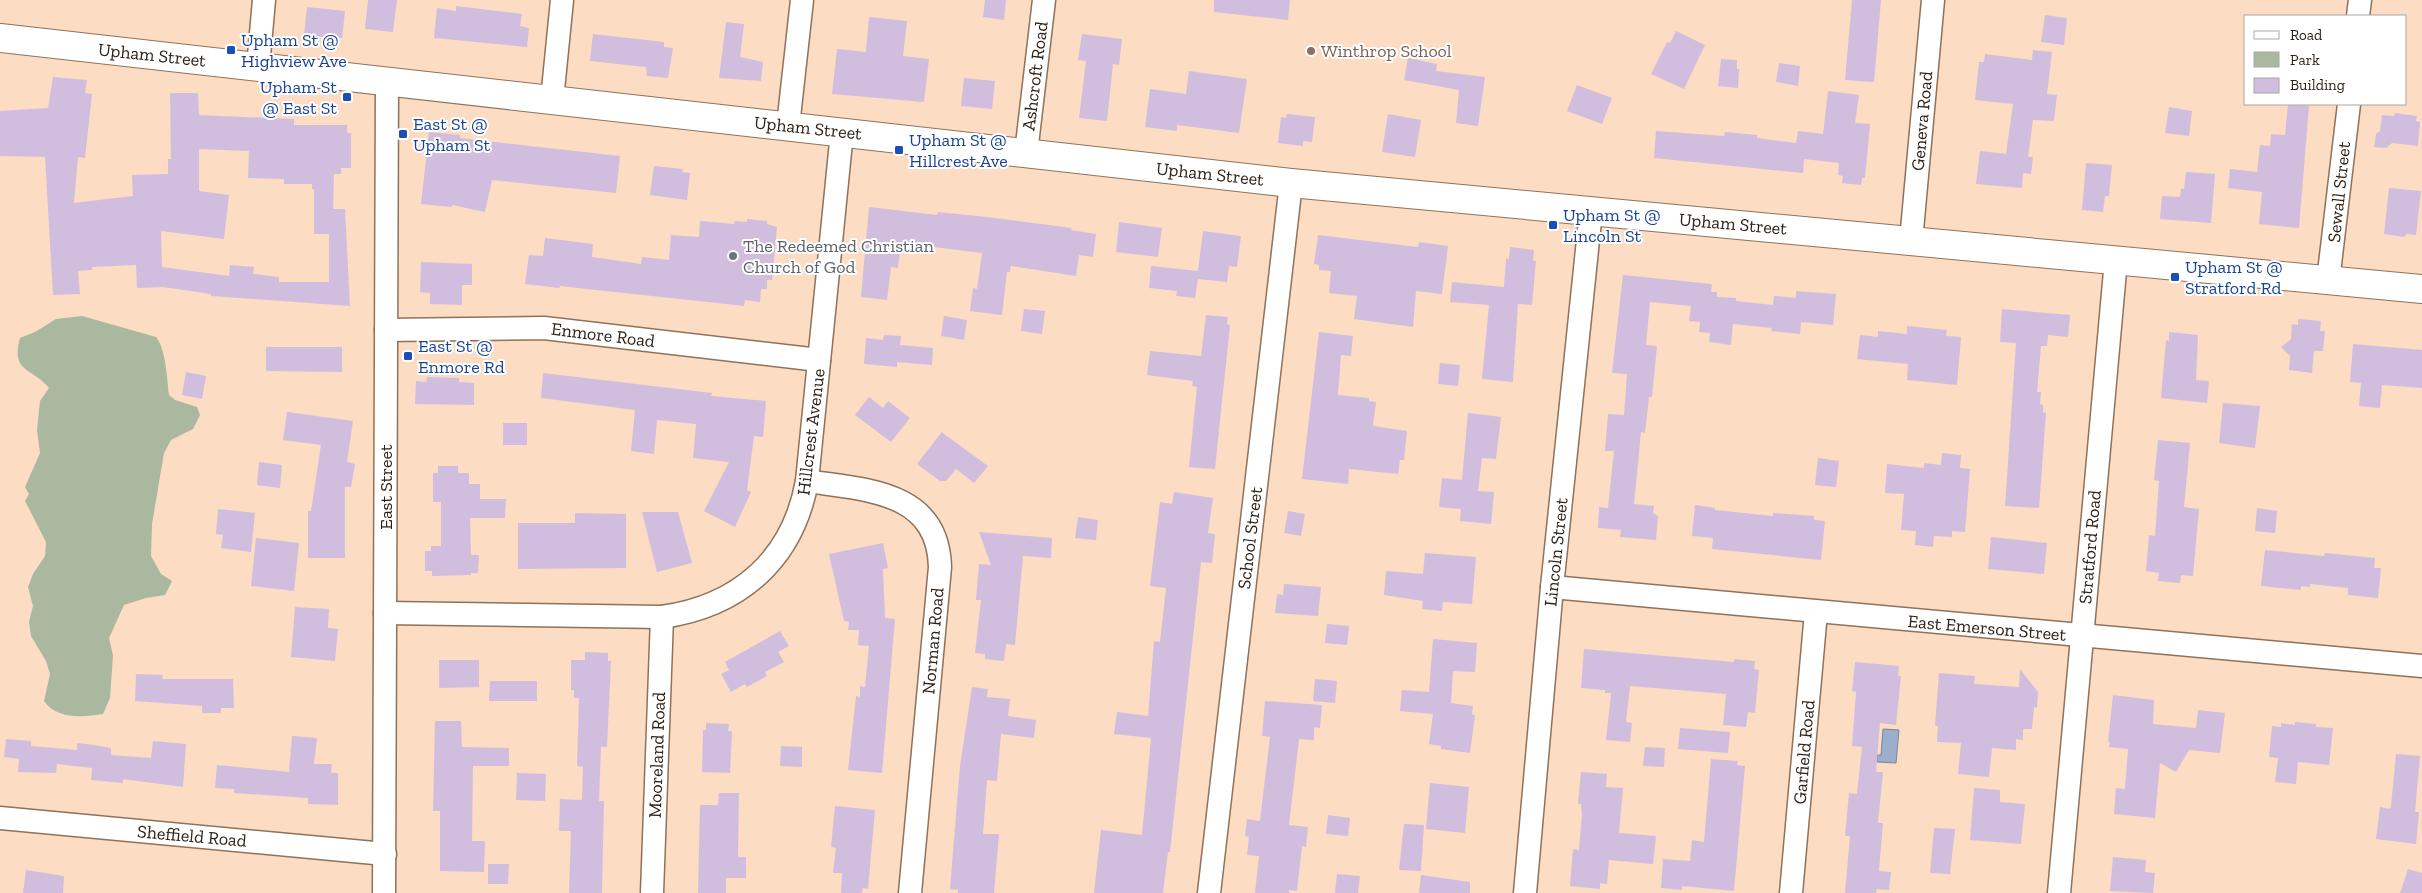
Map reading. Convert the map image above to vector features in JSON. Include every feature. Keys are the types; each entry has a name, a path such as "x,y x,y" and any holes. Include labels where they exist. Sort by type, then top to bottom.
{"main road":[{"name":"Upham Street","path":"0,38 1291,183 2422,290"}],"street":[{"path":"258,67 264,0"},
{"path":"552,100 562,0"},
{"path":"788,126 802,0"},
{"name":"Ashcroft Road","path":"1026,153 1044,0"},
{"name":"Geneva Road","path":"1911,241 1933,0"},
{"path":"2358,15 2360,0"},
{"name":"East Street","path":"384,893 387,81"},
{"name":"Sewall Street","path":"2328,281 2348,105"},
{"name":"Hillcrest Avenue","path":"385,612 662,617 711,606 739,590 759,574 775,556 793,528 804,497 842,132"},
{"name":"School Street","path":"1209,893 1291,183"},
{"name":"Lincoln Street","path":"1525,893 1552,586 1591,211"},
{"name":"Stratford Road","path":"2059,893 2116,260"},
{"name":"Enmore Road","path":"386,330 544,328 819,360"},
{"name":"Norman Road","path":"807,481 895,497 919,514 928,525 937,545 940,567 910,893"},
{"name":"East Emerson Street","path":"1552,586 2082,637 2422,666"},
{"name":"Garfield Road","path":"1791,893 1816,612"},
{"name":"Mooreland Road","path":"652,893 662,617"},
{"name":"Sheffield Road","path":"0,818 385,854"}],"green space":[{"path":"82,316 156,337 164,356 169,395 175,400 197,407 200,415 193,429 171,440 164,453 152,524 151,556 161,574 172,581 165,595 146,598 124,605 109,638 113,655 110,698 103,714 71,716 56,711 44,701 50,674 46,661 31,636 29,622 33,606 28,587 33,574 45,556 46,542 25,501 29,494 25,487 40,453 37,430 40,401 49,388 21,364 18,358 18,349 20,338 35,332 56,319"}],"water":[{"path":"1883,729 1899,730 1896,763 1877,762 1877,755 1881,755"}],"building":[{"path":"368,0 397,0 393,32 365,29"},
{"path":"985,0 1006,0 1004,20 983,17"},
{"path":"1214,0 1290,0 1288,20 1214,12"},
{"path":"1852,0 1881,0 1874,82 1845,80"},
{"path":"456,6 522,14 520,26 529,28 527,47 434,38 437,8 456,11"},
{"path":"307,7 345,11 342,38 304,36"},
{"path":"2045,15 2067,18 2064,45 2041,42"},
{"path":"869,17 907,21 903,56 929,59 924,102 832,94 837,49 866,52"},
{"path":"726,22 744,24 740,57 763,62 761,81 719,78"},
{"path":"1676,31 1705,45 1684,89 1651,74 1667,42 1670,43"},
{"path":"593,34 664,42 664,47 673,48 668,78 647,76 646,67 590,61"},
{"path":"1082,34 1122,39 1119,65 1113,64 1107,121 1079,118 1086,61 1078,60"},
{"path":"2033,50 2052,52 2047,94 2057,95 2054,121 2033,120 2028,157 2033,157 2031,174 2023,173 2022,188 1976,184 1980,151 2006,154 2013,104 1975,100 1979,62 1984,62 1985,54 2032,60"},
{"path":"1408,58 1437,64 1436,71 1485,77 1478,126 1456,123 1459,90 1404,80"},
{"path":"1721,59 1737,60 1737,69 1739,69 1738,88 1718,86"},
{"path":"1779,63 1800,66 1798,86 1776,82"},
{"path":"1189,71 1247,79 1239,133 1177,125 1177,131 1145,127 1150,89 1186,94"},
{"path":"53,77 87,80 85,93 92,94 85,158 78,157 74,203 133,196 132,175 168,174 168,159 171,159 170,93 198,93 199,115 294,119 294,125 347,125 347,133 351,133 351,168 341,168 341,174 334,174 333,209 345,209 350,306 211,296 211,294 163,287 137,288 136,265 92,267 92,270 78,271 80,294 53,295 45,157 0,156 0,111 48,108","holes":["199,149 249,151 248,178 284,179 284,184 312,184 312,189 314,189 314,234 329,234 329,282 279,282 279,277 253,274 254,267 230,265 229,276 162,267 161,231 224,239 229,195 199,191"]},
{"path":"964,78 995,81 992,109 961,106"},
{"path":"1577,85 1612,98 1602,124 1567,111"},
{"path":"1828,91 1859,95 1855,123 1870,124 1865,178 1862,178 1861,185 1842,183 1843,176 1838,175 1839,163 1804,159 1803,173 1654,158 1656,131 1724,136 1725,132 1757,135 1757,138 1796,143 1798,131 1823,134"},
{"path":"2288,105 2309,106 2299,228 2259,224 2262,192 2228,188 2230,169 2257,172 2260,145 2270,146 2271,134 2285,135"},
{"path":"2169,107 2192,111 2189,136 2165,133"},
{"path":"2395,113 2417,116 2416,121 2420,122 2418,146 2392,143 2386,148 2374,147 2376,134 2380,131 2382,115 2394,116"},
{"path":"1287,114 1315,117 1312,142 1303,141 1303,146 1278,143 1281,117 1286,118"},
{"path":"1388,114 1421,120 1415,157 1382,152"},
{"path":"429,132 460,135 460,138 620,156 616,193 492,180 485,212 452,205 452,207 421,204"},
{"path":"2086,163 2112,165 2109,196 2105,196 2103,212 2082,210"},
{"path":"654,166 683,169 682,172 690,173 687,200 650,195"},
{"path":"2186,172 2215,174 2211,223 2160,219 2162,196 2180,197 2181,189 2184,189"},
{"path":"2389,188 2421,191 2416,235 2406,234 2405,237 2384,234"},
{"path":"869,207 937,215 938,212 987,217 1072,228 1071,230 1096,234 1093,257 1079,255 1076,276 1011,266 1010,272 1007,272 1002,315 970,311 973,288 977,289 982,253 901,243 898,268 891,267 887,300 861,297"},
{"path":"747,219 767,221 767,224 777,227 772,280 767,280 767,289 761,289 760,302 745,300 744,306 560,286 559,288 525,284 529,255 543,256 545,238 593,244 592,257 641,264 642,257 669,260 671,235 699,237 700,221 734,224 735,221 747,222"},
{"path":"1119,222 1162,228 1158,257 1116,252"},
{"path":"1203,231 1241,236 1237,267 1229,266 1227,282 1198,279 1195,298 1176,296 1177,291 1149,288 1151,266 1198,271"},
{"path":"1318,235 1418,247 1419,242 1448,246 1442,294 1416,291 1413,327 1354,319 1357,296 1329,293 1331,271 1319,270 1319,265 1314,264"},
{"path":"1510,247 1534,250 1533,261 1536,261 1532,305 1518,304 1513,382 1482,379 1489,305 1450,302 1452,282 1504,287 1506,258 1509,259"},
{"path":"421,262 472,264 472,285 462,285 462,305 430,304 430,293 420,292"},
{"path":"1623,275 1712,284 1711,292 1717,292 1717,297 1736,298 1736,301 1773,305 1774,296 1796,298 1796,291 1836,294 1833,325 1801,322 1800,334 1771,331 1772,328 1733,324 1731,345 1709,342 1710,333 1699,332 1700,322 1689,321 1691,306 1650,302 1646,345 1657,346 1652,397 1649,397 1645,433 1641,432 1634,504 1654,506 1653,513 1658,516 1656,540 1620,537 1621,530 1598,528 1599,507 1608,508 1614,451 1605,451 1608,414 1624,415 1627,374 1612,373"},
{"path":"1024,309 1045,311 1042,334 1021,331"},
{"path":"2002,309 2070,315 2068,337 2048,335 2047,346 2041,346 2037,392 2041,392 2040,404 2043,405 2043,412 2046,413 2039,508 2005,506 2016,343 2000,342"},
{"path":"1206,315 1228,317 1227,324 1230,325 1215,469 1189,467 1197,387 1192,386 1193,381 1147,375 1150,351 1201,356"},
{"path":"944,316 967,320 964,340 941,336"},
{"path":"2298,319 2321,321 2320,331 2325,331 2323,351 2314,351 2312,373 2289,370 2290,356 2281,347 2291,339 2292,324 2298,325"},
{"path":"1907,326 1947,330 1946,336 1961,337 1957,385 1907,380 1908,364 1857,359 1860,335 1878,337 1878,331 1907,334"},
{"path":"1319,332 1353,336 1351,356 1341,355 1338,395 1369,398 1369,401 1376,402 1373,426 1407,431 1404,460 1400,460 1398,474 1349,469 1348,484 1302,479"},
{"path":"2169,332 2198,335 2196,380 2209,381 2207,403 2161,398 2166,340 2169,341"},
{"path":"884,335 901,336 900,345 933,348 932,365 897,362 897,367 864,364 866,338 883,340"},
{"path":"2353,344 2422,350 2422,388 2382,385 2380,408 2359,406 2361,383 2350,382"},
{"path":"266,347 342,347 342,372 266,371"},
{"path":"1440,363 1460,365 1458,386 1438,384"},
{"path":"186,372 206,376 202,399 182,395"},
{"path":"543,373 712,393 711,396 766,401 763,437 754,436 747,490 751,492 735,527 704,511 729,462 693,458 696,424 657,420 654,454 631,451 635,410 541,398"},
{"path":"427,377 459,378 459,382 474,383 474,405 415,404 416,381 426,382"},
{"path":"869,397 883,408 888,401 910,418 891,442 855,415"},
{"path":"2223,403 2260,406 2255,448 2219,443"},
{"path":"287,412 353,421 347,462 355,464 351,487 345,487 345,558 308,558 308,511 311,511 321,445 283,440"},
{"path":"1468,413 1501,417 1496,459 1482,458 1478,491 1494,492 1491,524 1460,521 1461,509 1439,507 1442,478 1462,480"},
{"path":"503,423 527,423 527,445 503,445"},
{"path":"940,431 988,466 974,483 956,469 946,481 940,481 917,464 941,433"},
{"path":"2158,440 2190,443 2184,507 2199,509 2193,576 2181,575 2180,583 2158,581 2159,573 2146,571 2149,535 2155,536 2159,481 2154,480"},
{"path":"1942,453 1961,455 1960,468 1970,469 1965,532 1952,531 1952,537 1934,536 1933,547 1915,545 1916,531 1901,530 1904,494 1885,493 1887,464 1924,468 1924,463 1941,465"},
{"path":"1818,458 1839,461 1836,487 1815,485"},
{"path":"259,462 282,465 280,488 257,485"},
{"path":"438,466 458,466 458,473 469,473 469,484 480,484 480,499 506,499 505,518 470,518 471,555 479,555 478,573 471,573 471,575 432,576 432,571 425,571 425,551 431,551 431,546 441,546 441,502 433,502 433,473 438,473"},
{"path":"1174,492 1213,498 1208,533 1215,534 1212,563 1201,562 1170,852 1168,852 1163,893 1094,893 1101,830 1142,835 1151,738 1114,734 1117,712 1148,716 1154,641 1160,642 1166,588 1150,586 1160,502 1172,504"},
{"path":"1695,505 1715,508 1715,510 1773,516 1773,513 1814,516 1814,520 1825,521 1821,560 1712,549 1713,538 1692,536"},
{"path":"2257,508 2277,511 2275,533 2255,531"},
{"path":"218,509 255,513 251,552 221,548 223,535 216,534"},
{"path":"1288,511 1305,514 1301,536 1284,533"},
{"path":"642,512 678,512 692,563 657,572"},
{"path":"575,513 626,514 626,568 518,569 518,523 575,523"},
{"path":"1078,517 1098,520 1096,540 1075,538"},
{"path":"979,532 1052,538 1051,558 1023,556 1015,645 1006,644 1004,661 985,659 985,654 975,653 981,600 976,600 979,564 991,565"},
{"path":"1991,537 2047,543 2044,574 1988,569"},
{"path":"256,538 299,543 294,591 251,586"},
{"path":"883,543 888,568 883,569 885,618 895,619 882,773 848,770 856,696 860,697 860,686 865,687 869,646 858,645 859,630 848,630 849,622 844,621 829,554"},
{"path":"2265,550 2324,556 2325,553 2375,558 2374,568 2381,568 2378,598 2348,595 2348,588 2310,584 2310,587 2301,586 2301,590 2261,586"},
{"path":"1425,553 1476,557 1472,604 1443,602 1442,611 1422,609 1423,601 1384,595 1386,571 1423,574"},
{"path":"1284,584 1321,587 1318,616 1275,613 1277,594 1283,595"},
{"path":"295,607 329,609 328,628 338,629 335,661 291,657"},
{"path":"1327,624 1349,626 1347,645 1325,643"},
{"path":"780,631 789,646 778,652 784,662 765,672 767,676 747,687 745,684 731,692 721,674 729,670 725,662"},
{"path":"1433,639 1477,643 1475,672 1453,671 1451,703 1473,706 1472,714 1475,715 1470,753 1441,749 1441,746 1429,744 1433,714 1400,711 1402,690 1429,692"},
{"path":"1584,649 1734,662 1734,659 1755,661 1754,669 1759,670 1755,713 1748,712 1746,727 1723,725 1726,694 1630,686 1626,722 1632,723 1630,742 1606,740 1611,693 1605,693 1605,690 1581,688"},
{"path":"585,652 608,653 608,661 611,661 607,747 601,747 599,801 604,801 602,893 569,893 571,831 559,831 560,799 582,800 583,767 577,766 579,698 574,698 574,690 571,690 571,660 585,660"},
{"path":"439,660 479,660 479,687 439,688"},
{"path":"1855,662 1899,666 1898,676 1901,676 1896,725 1880,723 1876,772 1883,772 1878,823 1883,823 1879,871 1891,872 1889,890 1877,889 1876,893 1845,893 1850,836 1845,836 1849,793 1857,794 1862,747 1852,746 1856,692 1852,691"},
{"path":"2020,669 2038,692 2037,708 2034,707 2032,729 2023,729 2023,740 2016,739 2016,750 1992,748 1989,777 1958,774 1961,743 1937,742 1938,726 1935,726 1939,673 1975,676 1974,684 2019,687"},
{"path":"136,674 163,675 162,679 233,679 234,708 221,708 221,713 202,713 202,706 135,701"},
{"path":"1315,679 1337,681 1335,703 1313,701"},
{"path":"490,681 537,681 537,701 489,701"},
{"path":"972,687 988,689 987,697 1010,699 1008,716 1036,720 1034,738 1001,734 997,781 987,780 983,834 999,834 994,893 958,893 958,890 950,889 960,766"},
{"path":"2113,695 2154,700 2153,724 2196,728 2198,710 2225,713 2220,753 2189,750 2176,772 2160,763 2155,818 2114,814 2116,788 2125,789 2128,749 2109,747"},
{"path":"1265,701 1322,705 1320,728 1314,727 1314,740 1299,739 1289,825 1308,827 1306,847 1302,846 1297,891 1289,890 1289,893 1255,893 1259,856 1247,855 1249,837 1245,836 1247,819 1260,821 1270,737 1262,736"},
{"path":"435,721 461,721 462,747 509,748 509,766 473,766 472,841 485,841 484,872 440,871 440,811 433,811"},
{"path":"2295,722 2316,724 2316,727 2333,728 2329,765 2298,762 2296,784 2275,782 2278,758 2269,757 2272,726 2281,727 2281,723 2295,725"},
{"path":"706,723 729,724 728,731 732,731 730,773 702,772 703,730 706,730"},
{"path":"1680,728 1730,732 1728,753 1678,749"},
{"path":"292,736 317,738 314,764 332,764 331,773 338,773 338,805 308,804 308,798 234,793 234,789 215,788 217,765 289,772"},
{"path":"6,739 31,741 31,746 77,750 77,743 94,745 111,748 111,755 151,758 153,741 186,744 183,787 123,779 123,783 91,780 92,768 57,764 56,773 18,772 19,759 4,757"},
{"path":"781,746 802,747 802,767 780,766"},
{"path":"1645,747 1665,748 1664,767 1643,766"},
{"path":"2396,754 2420,756 2415,812 2419,812 2416,844 2376,839 2380,807 2390,809 2391,806"},
{"path":"1711,759 1738,761 1737,765 1745,766 1734,891 1682,886 1682,890 1661,888 1663,859 1690,861 1692,840 1704,842"},
{"path":"1581,772 1607,774 1606,787 1623,788 1619,833 1656,836 1653,864 1609,860 1607,884 1600,883 1600,889 1570,886 1573,849 1579,850 1582,814 1581,804 1578,804"},
{"path":"517,773 546,774 545,801 516,800"},
{"path":"1430,783 1469,787 1465,833 1426,829"},
{"path":"1974,788 2000,790 2000,802 2025,804 2021,844 1970,840"},
{"path":"719,793 739,793 738,857 746,857 746,878 726,878 726,893 698,893 700,805 718,805"},
{"path":"835,806 875,810 868,889 863,888 862,893 841,893 842,873 833,873 836,848 831,847"},
{"path":"1328,815 1350,818 1348,836 1326,834"},
{"path":"1404,824 1424,825 1421,871 1399,870"},
{"path":"1934,828 1955,829 1950,874 1930,873"},
{"path":"2113,857 2146,860 2145,872 2155,873 2153,893 2110,891"},
{"path":"488,864 509,864 508,884 488,884"},
{"path":"2408,869 2422,873 2422,893 2400,893"},
{"path":"26,870 64,876 63,893 23,893"},
{"path":"1337,874 1360,876 1358,893 1335,893"},
{"path":"1421,875 1470,882 1470,893 1419,893"}],"place":[{"name":"Upham St @ Highview Ave","path":"231,50"},
{"name":"Winthrop School","path":"1311,51"},
{"name":"Upham St @ East St","path":"347,97"},
{"name":"East St @ Upham St","path":"403,134"},
{"name":"Upham St @ Hillcrest Ave","path":"899,150"},
{"name":"Upham St @ Lincoln St","path":"1553,225"},
{"name":"The Redeemed Christian Church of God","path":"733,256"},
{"name":"Upham St @ Stratford Rd","path":"2175,277"},
{"name":"East St @ Enmore Rd","path":"408,356"}]}
